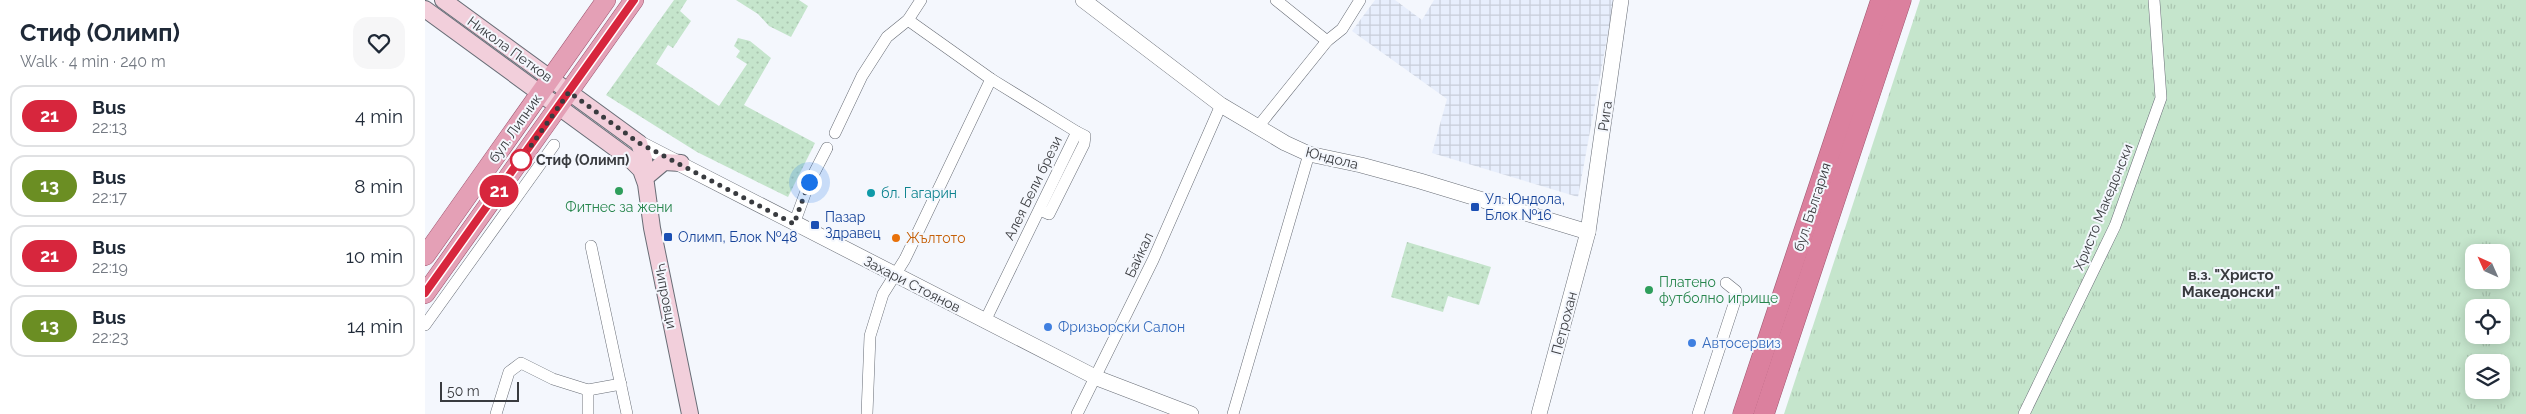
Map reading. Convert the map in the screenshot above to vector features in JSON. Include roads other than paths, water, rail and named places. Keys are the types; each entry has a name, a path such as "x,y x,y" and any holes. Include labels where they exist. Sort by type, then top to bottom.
{"highway":[{"name":"бул. България","path":"1743,414 1881,0"},
{"name":"бул. България","path":"1764,414 1901,0"}],"main road":[{"name":"Никола Петков","path":"443,0 545,86"},
{"name":"бул. Липник","path":"425,256 605,0"},
{"name":"бул. Липник","path":"425,294 634,0"},
{"name":"Никола Петков","path":"425,9 564,100 630,159 641,170 645,178"},
{"name":"Никола Петков","path":"564,100 639,143"},
{"path":"639,143 644,159 645,178"},
{"path":"645,178 664,162 681,163"},
{"name":"Чипровци","path":"645,178 690,414"}],"street":[{"path":"425,9 431,0"},
{"path":"835,133 862,76 887,37 908,20 921,0"},
{"name":"Юндола","path":"1083,0 1221,105 1257,128 1309,154 1421,181 1588,232"},
{"path":"1276,0 1327,41"},
{"path":"1257,128 1327,41 1343,29 1360,0"},
{"name":"Рига","path":"1588,232 1621,0"},
{"name":"Христо Македонски","path":"2024,414 2115,226 2161,98 2154,0"},
{"name":"Алея Бели брези","path":"908,20 991,79 1077,132 985,321"},
{"path":"867,414 870,336 883,294 895,276 991,79"},
{"name":"Байкал","path":"1077,414 1097,378 1153,260 1221,105"},
{"name":"Захари Стоянов","path":"639,143 1097,378 1191,414"},
{"path":"425,325 554,145"},
{"path":"794,224 809,182 827,148"},
{"path":"1233,414 1309,154"},
{"name":"Петрохан","path":"1539,414 1588,232"},
{"path":"591,246 627,414"},
{"path":"1698,414 1737,298 1736,292 1725,283"},
{"path":"495,414 509,372 521,363 553,379 587,390 621,384"},
{"path":"587,390 588,414"}],"place":[{"name":"Стиф (Олимп)","path":"521,160"},
{"name":"Фитнес за жени","path":"619,191"},
{"name":"бл. Гагарин","path":"871,193"},
{"name":"Ул. Юндола, Блок №16","path":"1475,207"},
{"name":"Пазар Здравец","path":"815,225"},
{"name":"Олимп, Блок №48","path":"668,237"},
{"name":"Жълтото","path":"896,238"},
{"name":"Платено футболно игрище","path":"1649,290"},
{"name":"Фризьорски Салон","path":"1048,327"},
{"name":"Автосервиз","path":"1692,343"}],"district":[{"name":"в.з. \"Христо Македонски\"","path":"2231,284"}]}
